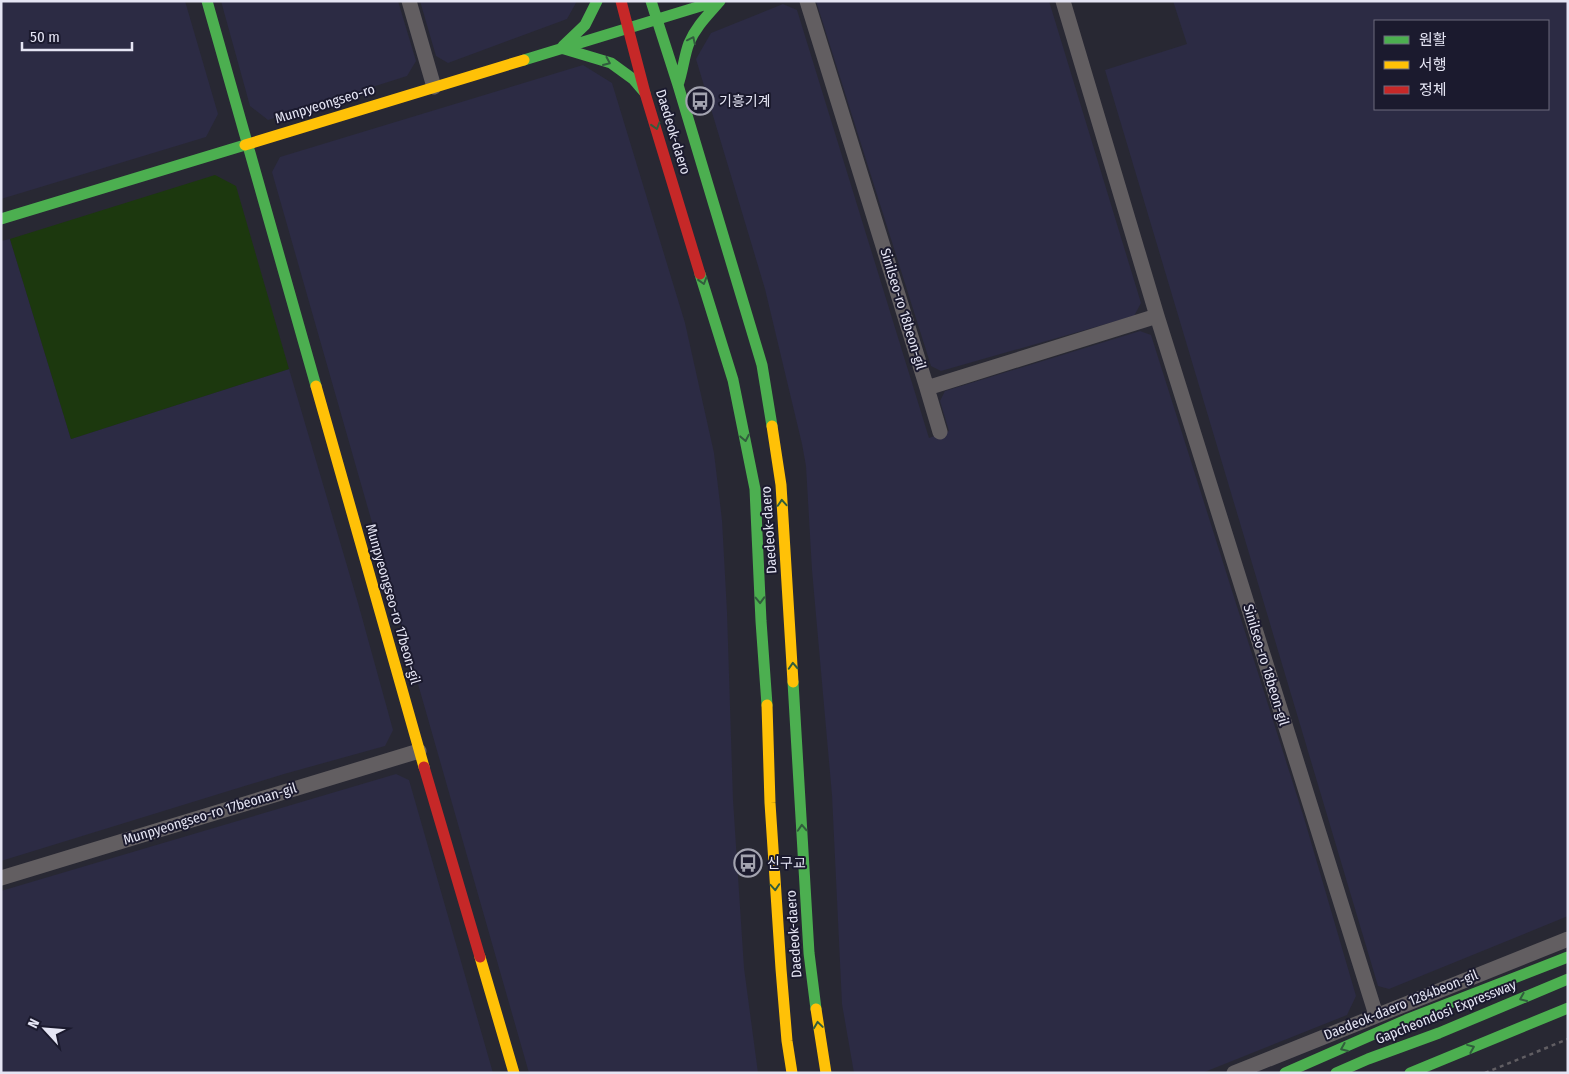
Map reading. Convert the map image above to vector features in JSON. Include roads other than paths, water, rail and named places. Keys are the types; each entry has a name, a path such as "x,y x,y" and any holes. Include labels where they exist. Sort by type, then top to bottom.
{"main road":[{"name":"Munpyeongseo-ro 17beon-gil","path":"207,1 419,751 514,1073"},
{"path":"596,1 585,25 561,48 611,63 633,79 646,93"},
{"name":"Daedeok-daero","path":"621,1 646,93 733,380 755,490 760,621 767,708 770,804 780,969 792,1073"},
{"name":"Daedeok-daero","path":"651,1 762,365 781,484 810,953 818,1027 826,1073"},
{"name":"Munpyeongseo-ro","path":"1,219 718,1"},
{"path":"678,85 682,77 690,41 700,24 718,1"},
{"path":"1284,1073 1406,1020 1568,957"},
{"name":"Gapcheondosi Expressway","path":"1336,1073 1368,1059 1440,1033 1568,979"},
{"path":"1410,1073 1568,1008"},
{"path":"1427,1073 1439,1061"}],"street":[{"path":"409,1 434,86"},
{"name":"Sinilseo-ro 18beon-gil","path":"807,1 928,388 1157,316"},
{"name":"Sinilseo-ro 18beon-gil","path":"1063,1 1157,316 1376,1015"},
{"path":"928,388 940,432"},
{"name":"Munpyeongseo-ro 17beonan-gil","path":"1,878 419,751"},
{"name":"Daedeok-daero 1284beon-gil","path":"1234,1073 1568,938"}],"place":[{"name":"기흥기계","path":"700,101"},
{"name":"신구교","path":"748,863"}]}
